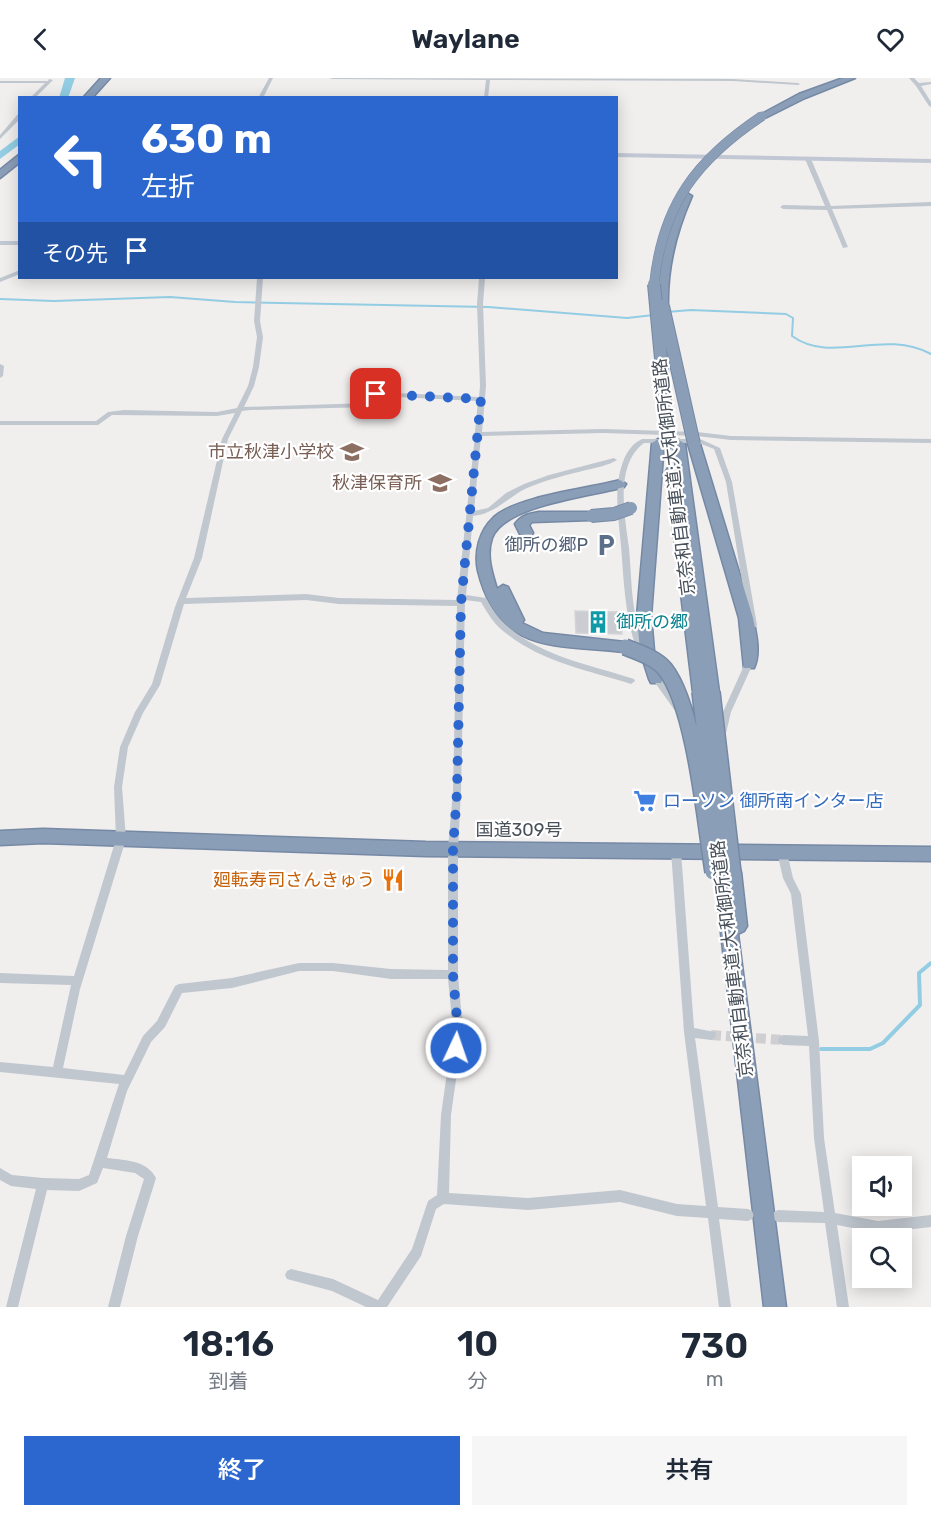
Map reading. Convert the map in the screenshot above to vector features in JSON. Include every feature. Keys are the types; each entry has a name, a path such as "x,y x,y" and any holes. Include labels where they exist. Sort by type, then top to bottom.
{"highway":[{"path":"89,96 106,78"},
{"name":"京奈和自動車道;大和御所道路","path":"775,1307 742,1046 706,692 669,444 653,290 654,271 661,233 683,187 705,160 732,136 762,116 802,96 850,78"},
{"name":"京奈和自動車道;大和御所道路","path":"669,444 662,290 667,250 687,196 724,149 762,116"},
{"path":"0,175 18,159"},
{"path":"663,306 694,444 746,618 750,640 749,664"},
{"path":"544,500 530,506 520,517 519,526 525,533 522,524 533,517 614,514 631,508 644,501 655,481 669,444"},
{"path":"655,481 644,629 650,662 656,679"},
{"path":"621,484 544,500 516,509 500,518 485,537 481,557 492,597 507,620 531,635 554,641 625,647 657,662 675,685 723,872"},
{"path":"503,590 509,608 519,622 533,633 554,641"},
{"name":"国道309号","path":"0,838 43,836 453,849 931,854"},
{"name":"京奈和自動車道;大和御所道路","path":"723,872 775,1307"}],"street":[{"path":"261,96 271,78"},
{"path":"332,78 733,80 798,84"},
{"path":"486,96 488,78"},
{"path":"911,78 918,84 931,106"},
{"path":"0,82 51,80"},
{"path":"34,96 51,80"},
{"path":"918,84 931,83"},
{"path":"2,133 18,117"},
{"path":"618,155 931,161"},
{"path":"808,159 845,247"},
{"path":"783,207 828,208 931,204"},
{"path":"0,243 18,243"},
{"path":"0,280 18,273"},
{"path":"57,1071 78,981 121,839 118,787 124,747 139,712 156,685 181,601 198,558 225,439 251,386 259,357 260,337 257,321 260,279"},
{"path":"443,1198 446,1115 458,1030 453,975 453,849 457,792 462,600 481,399 482,279"},
{"path":"0,376 1,366"},
{"path":"0,423 98,423 110,413 124,412 217,414 239,410 370,405 376,394 481,399"},
{"path":"476,434 603,431 697,434 731,438 931,441"},
{"path":"713,852 698,744 681,712 656,679 640,648 632,619 621,515 621,484 629,456 633,448 642,441 700,441 717,448 729,482 750,599 753,639 749,664 723,724 723,744 737,852"},
{"path":"471,514 487,513 514,492 536,482 614,460"},
{"path":"181,601 306,597 339,601 483,600 498,624 524,644 631,681"},
{"path":"681,712 693,719 707,720 719,718 727,712"},
{"path":"676,851 689,1032 725,1307"},
{"path":"782,852 788,878 796,894 814,1041 819,1138 843,1307"},
{"path":"0,1174 11,1180 43,1184 85,1183 93,1179 126,1080 147,1039 161,1024 177,992 182,987 232,983 299,967 333,967 391,974 453,975"},
{"path":"0,978 78,981"},
{"path":"689,1032 711,1035"},
{"path":"783,1040 814,1041"},
{"path":"0,1067 57,1071 126,1080"},
{"path":"100,1162 139,1169 148,1174 150,1178 114,1307"},
{"path":"12,1307 43,1184"},
{"path":"291,1275 333,1285 379,1307 417,1252 432,1205 443,1198 528,1204 620,1196 677,1210 748,1215"},
{"path":"778,1216 831,1218 878,1227 931,1221"}],"building":[{"name":"御所の郷","path":"575,611 620,612 622,634 576,633"}],"waterway":[{"path":"64,96 70,78"},
{"path":"0,156 18,141"},
{"path":"0,299 54,301 170,297 235,302 488,307 627,318 654,315"},
{"path":"667,312 691,310 786,314 793,318 792,336 807,344 841,348 894,344 913,347 931,354"},
{"path":"821,1049 870,1049 883,1043 920,1005 919,973 931,963"}],"tunnel":[{"path":"711,1035 783,1040"}],"place":[{"name":"市立秋津小学校","path":"352,452"},
{"name":"秋津保育所","path":"440,483"},
{"name":"御所の郷P","path":"606,545"},
{"name":"御所の郷","path":"598,622"},
{"name":"ローソン 御所南インター店","path":"645,801"},
{"name":"廻転寿司さんきゅう","path":"393,880"}],"route":[{"path":"376,394 481,399 461,603 457,792 453,849 453,975 458,1030 456,1048"}]}
